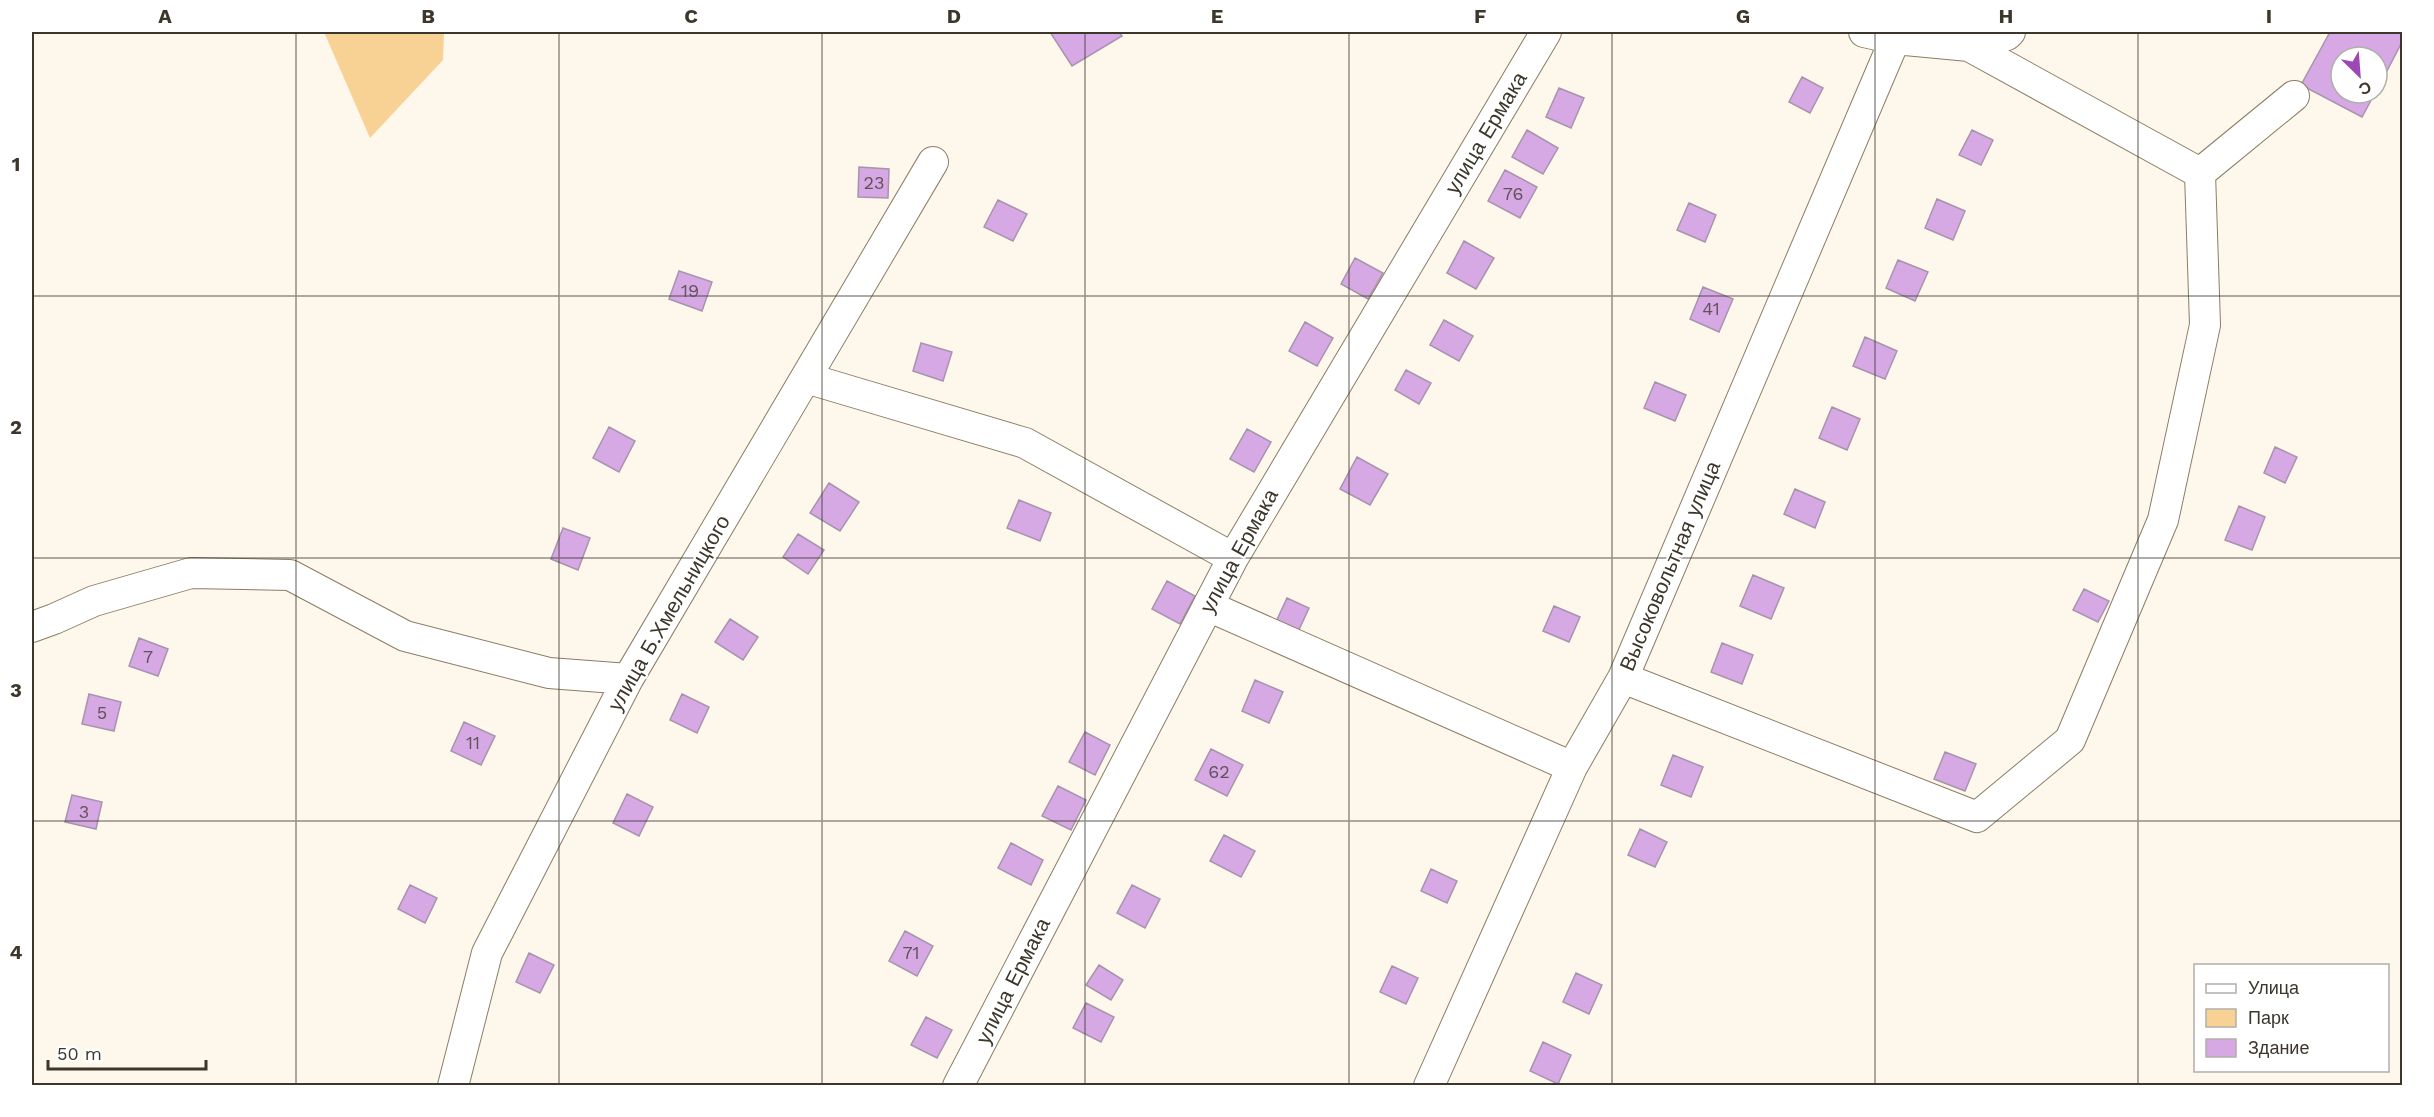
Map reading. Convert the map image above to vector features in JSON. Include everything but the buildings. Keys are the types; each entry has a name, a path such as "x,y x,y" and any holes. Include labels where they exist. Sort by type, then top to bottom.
{"street":[{"name":"улица Ермака","path":"958,1086 1233,558 1546,32"},
{"path":"1864,32 1895,39 1969,46 2007,35 2010,32"},
{"name":"Высоковольтная улица","path":"1429,1086 1572,767 1623,678 1895,39"},
{"path":"1969,46 2200,173"},
{"path":"2200,173 2294,96"},
{"name":"улица Б.Хмельницкого","path":"453,1086 487,953 628,679 933,162"},
{"path":"1623,678 1977,817 2070,740 2163,520 2205,324 2200,173"},
{"path":"806,378 1025,443 1233,558"},
{"path":"32,627 54,620 94,601 191,573 290,575 405,636 549,674 628,679"},
{"path":"1208,606 1572,767"}],"green space":[{"path":"324,32 444,32 443,60 370,138"}]}
